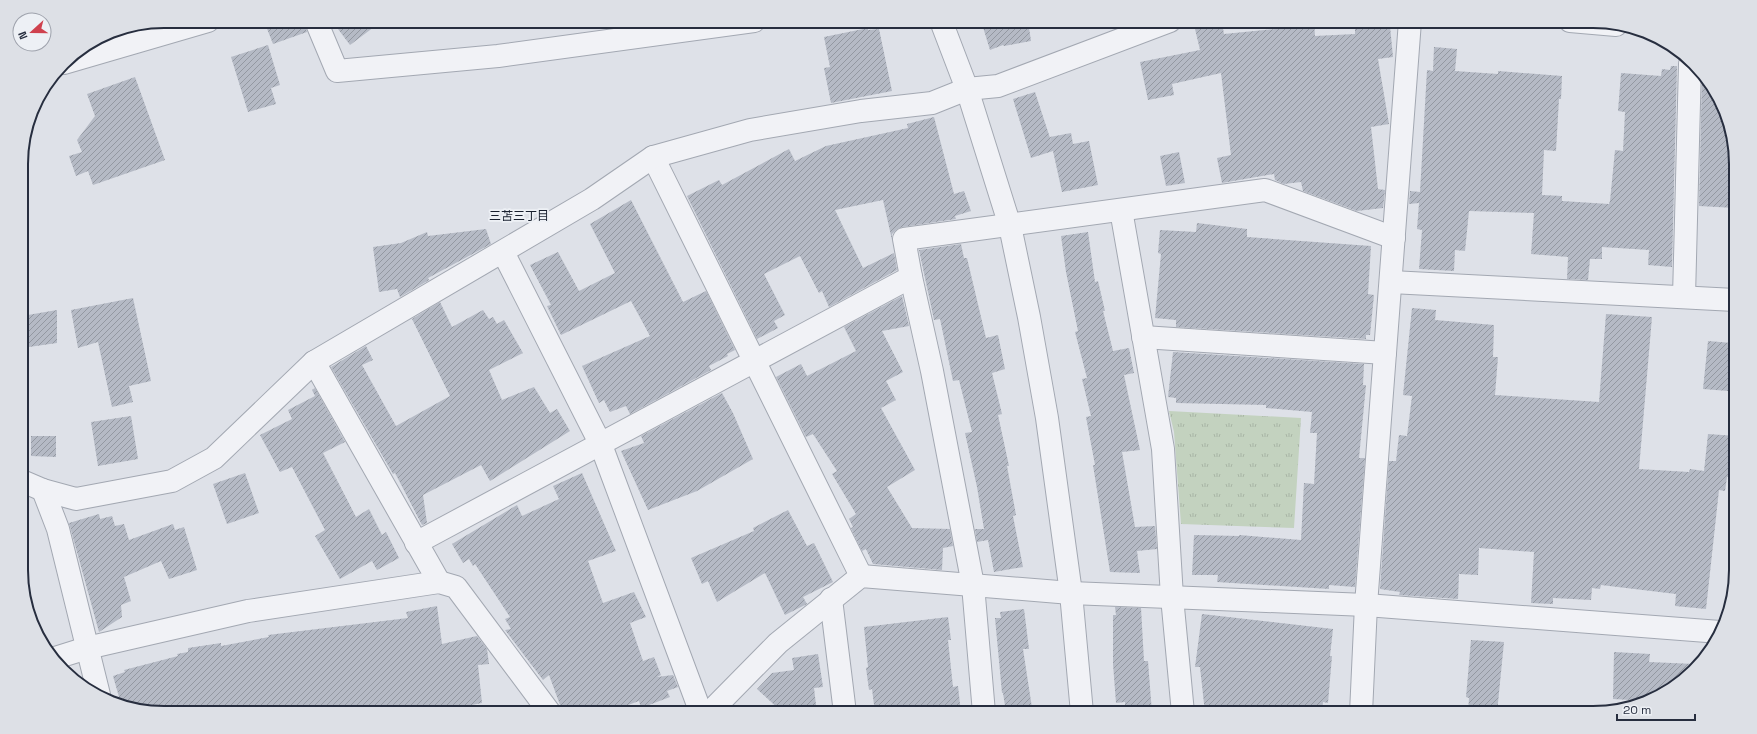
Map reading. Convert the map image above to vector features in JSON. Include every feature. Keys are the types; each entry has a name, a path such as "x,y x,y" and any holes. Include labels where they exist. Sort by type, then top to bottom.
{"street":[{"path":"78,59 184,28"},
{"path":"319,28 337,71 498,56 703,28"},
{"path":"944,28 967,89 1010,226 1030,316 1047,418 1071,593 1081,706"},
{"path":"28,484 43,490 76,499 172,481 214,458 314,362 592,199 653,157 750,130 861,111 932,103 967,89 998,86 1151,28"},
{"path":"1361,706 1366,605 1409,28"},
{"path":"1684,298 1690,69"},
{"path":"653,157 861,576"},
{"path":"983,706 973,585 932,370 904,239 1010,226 1265,190 1394,238"},
{"path":"1121,210 1163,449 1172,597 1183,706"},
{"path":"503,252 601,445 698,706"},
{"path":"416,543 601,445 753,361 911,277"},
{"path":"1391,282 1729,300"},
{"path":"1143,337 1386,353"},
{"path":"314,362 438,582"},
{"path":"43,490 58,529 97,689"},
{"path":"716,706 778,643 861,576 1071,593 1366,605 1714,632"},
{"path":"59,657 87,648 248,611 438,582 456,587 543,706"},
{"path":"832,599 844,706"}],"green space":[{"path":"1169,411 1301,418 1294,528 1181,524 1174,432"}],"building":[{"path":"267,28 306,28 307,32 273,44"},
{"path":"337,28 373,28 350,45"},
{"path":"868,28 868,30 879,29 892,91 831,103 824,68 830,67 824,37"},
{"path":"983,28 1029,28 1031,41 1003,45 990,50"},
{"path":"1223,28 1224,34 1285,28 1314,28 1315,36 1355,34 1355,29 1390,28 1393,57 1378,59 1389,124 1371,127 1378,189 1385,190 1383,208 1357,211 1303,191 1301,182 1284,184 1275,180 1274,174 1222,183 1217,158 1231,155 1221,73 1172,84 1174,95 1148,100 1140,62 1200,50 1195,29"},
{"path":"268,45 280,85 271,88 276,104 248,112 231,57"},
{"path":"1434,47 1457,49 1455,71 1498,74 1498,71 1562,76 1556,151 1544,150 1542,195 1562,196 1562,201 1609,204 1615,150 1623,151 1625,112 1618,111 1621,73 1661,76 1662,69 1670,70 1671,66 1677,66 1672,267 1648,265 1649,250 1602,247 1602,259 1590,259 1588,280 1567,279 1568,257 1531,254 1534,213 1469,211 1465,251 1455,250 1454,271 1419,269 1422,230 1417,229 1419,203 1409,204 1410,191 1420,192 1427,70 1433,71"},
{"path":"135,77 165,160 93,185 88,171 76,176 69,156 82,152 77,140 95,116 87,94"},
{"path":"1702,82 1719,112 1728,146 1729,208 1699,206"},
{"path":"1035,92 1052,144 1050,137 1071,133 1073,144 1089,141 1098,185 1062,192 1053,151 1031,158 1013,99"},
{"path":"934,117 954,194 964,191 971,211 955,216 956,219 902,227 892,234 892,240 883,200 835,210 863,268 894,253 897,270 829,307 822,291 819,293 800,256 764,274 785,315 774,321 778,328 757,339 687,196 719,180 722,185 789,149 795,161 826,146 908,128 907,124"},
{"path":"1179,152 1185,183 1166,186 1160,156"},
{"path":"631,200 683,302 706,291 735,350 727,354 728,356 709,366 711,370 630,414 626,406 610,412 604,400 599,403 582,366 650,336 631,301 561,335 547,306 551,305 530,265 558,252 579,291 615,273 590,224"},
{"path":"1197,223 1247,229 1247,237 1371,246 1368,294 1374,295 1370,335 1366,335 1366,339 1176,327 1176,320 1155,318 1161,254 1158,253 1160,230 1196,232"},
{"path":"486,229 491,244 428,278 429,280 400,297 397,289 379,292 373,247 401,243 427,232 428,236"},
{"path":"1088,232 1095,282 1098,281 1105,311 1103,311 1113,351 1129,348 1134,373 1124,375 1140,450 1122,452 1135,527 1155,526 1157,549 1137,551 1140,573 1110,572 1093,465 1095,465 1086,417 1091,416 1082,379 1087,378 1075,332 1078,331 1066,272 1061,236"},
{"path":"961,244 964,258 967,258 986,338 998,335 1005,369 992,373 1002,414 998,415 1009,466 1007,466 1016,515 1013,516 1023,567 994,572 988,540 977,542 975,529 984,529 977,487 965,433 972,432 959,380 953,381 940,319 934,320 919,250"},
{"path":"902,296 909,326 882,331 903,372 886,381 896,400 881,408 915,470 887,487 912,528 950,529 953,546 943,548 942,570 873,564 866,549 862,551 851,528 853,527 849,519 856,514 832,474 837,471 813,434 806,437 776,377 801,364 807,376 856,351 844,327"},
{"path":"133,298 151,381 129,386 133,402 112,407 98,342 78,348 71,310"},
{"path":"440,302 452,327 483,310 489,319 493,317 497,324 504,320 523,353 489,370 502,400 534,387 550,413 557,409 570,431 490,481 481,465 423,495 427,523 422,525 395,473 393,474 331,367 366,346 373,360 362,365 396,426 450,396 412,319"},
{"path":"1412,308 1436,310 1435,320 1494,325 1493,357 1498,357 1495,395 1599,402 1606,314 1652,317 1639,469 1689,472 1690,469 1704,471 1708,434 1729,436 1729,477 1727,477 1725,491 1719,490 1706,609 1675,606 1676,594 1601,585 1600,589 1592,588 1591,600 1553,598 1553,604 1531,603 1534,552 1479,548 1478,575 1459,574 1458,599 1399,595 1400,592 1380,589 1389,461 1396,461 1399,435 1407,436 1412,396 1403,395"},
{"path":"57,310 57,343 28,347 28,315"},
{"path":"1708,341 1729,343 1728,391 1703,389"},
{"path":"1173,352 1364,364 1363,385 1366,385 1359,458 1365,458 1355,587 1329,585 1329,589 1217,582 1218,575 1192,575 1194,535 1239,535 1301,540 1304,483 1314,484 1317,433 1310,433 1312,412 1266,408 1266,405 1176,403 1176,398 1168,397"},
{"path":"315,388 345,442 323,453 356,517 369,509 382,535 386,532 399,558 377,570 372,561 340,579 315,536 325,530 292,467 280,472 260,435 292,419 288,410 315,396 312,390"},
{"path":"722,393 733,413 753,459 697,491 648,510 621,451 644,443 641,436"},
{"path":"131,416 138,459 98,466 91,422"},
{"path":"31,436 56,436 56,457 31,456"},
{"path":"245,473 259,513 227,524 213,484"},
{"path":"582,473 616,551 588,561 603,603 634,592 646,617 630,623 643,661 654,657 661,675 657,677 673,675 678,687 667,691 670,697 646,706 640,706 639,701 625,706 560,706 549,675 543,680 505,630 511,629 505,619 510,617 475,564 473,566 469,559 463,563 452,544 517,505 522,516 559,499 553,486"},
{"path":"788,510 807,546 814,543 833,582 803,597 807,604 785,615 765,573 717,602 708,581 702,584 691,558 754,531 753,528"},
{"path":"99,514 100,519 112,516 115,526 124,524 129,540 173,524 175,530 184,527 197,570 169,579 161,561 124,577 131,601 121,605 122,617 99,632 69,523"},
{"path":"437,606 442,644 477,636 487,649 489,664 478,665 482,703 466,706 155,706 120,699 113,676 125,672 124,670 178,656 177,654 188,652 188,648 221,643 221,646 269,637 268,635 408,618 406,612"},
{"path":"1115,607 1141,608 1144,661 1148,661 1151,706 1125,706 1125,702 1116,703 1113,664 1113,615 1116,615"},
{"path":"1024,609 1029,649 1023,649 1032,706 1005,706 1002,693 995,618 1001,618 1000,612"},
{"path":"1202,614 1333,629 1328,703 1323,702 1323,706 1204,706 1200,667 1195,667"},
{"path":"948,617 951,640 948,640 953,687 958,686 960,706 874,706 872,689 869,690 866,668 868,667 864,627"},
{"path":"1471,640 1504,642 1498,706 1468,706 1469,698 1466,697"},
{"path":"1614,652 1650,654 1649,662 1691,664 1676,678 1645,696 1631,700 1613,699"},
{"path":"818,654 823,687 814,688 816,706 775,706 757,689 772,673 794,670 792,658"}],"district":[{"name":"三苫三丁目","path":"519,216"}]}
